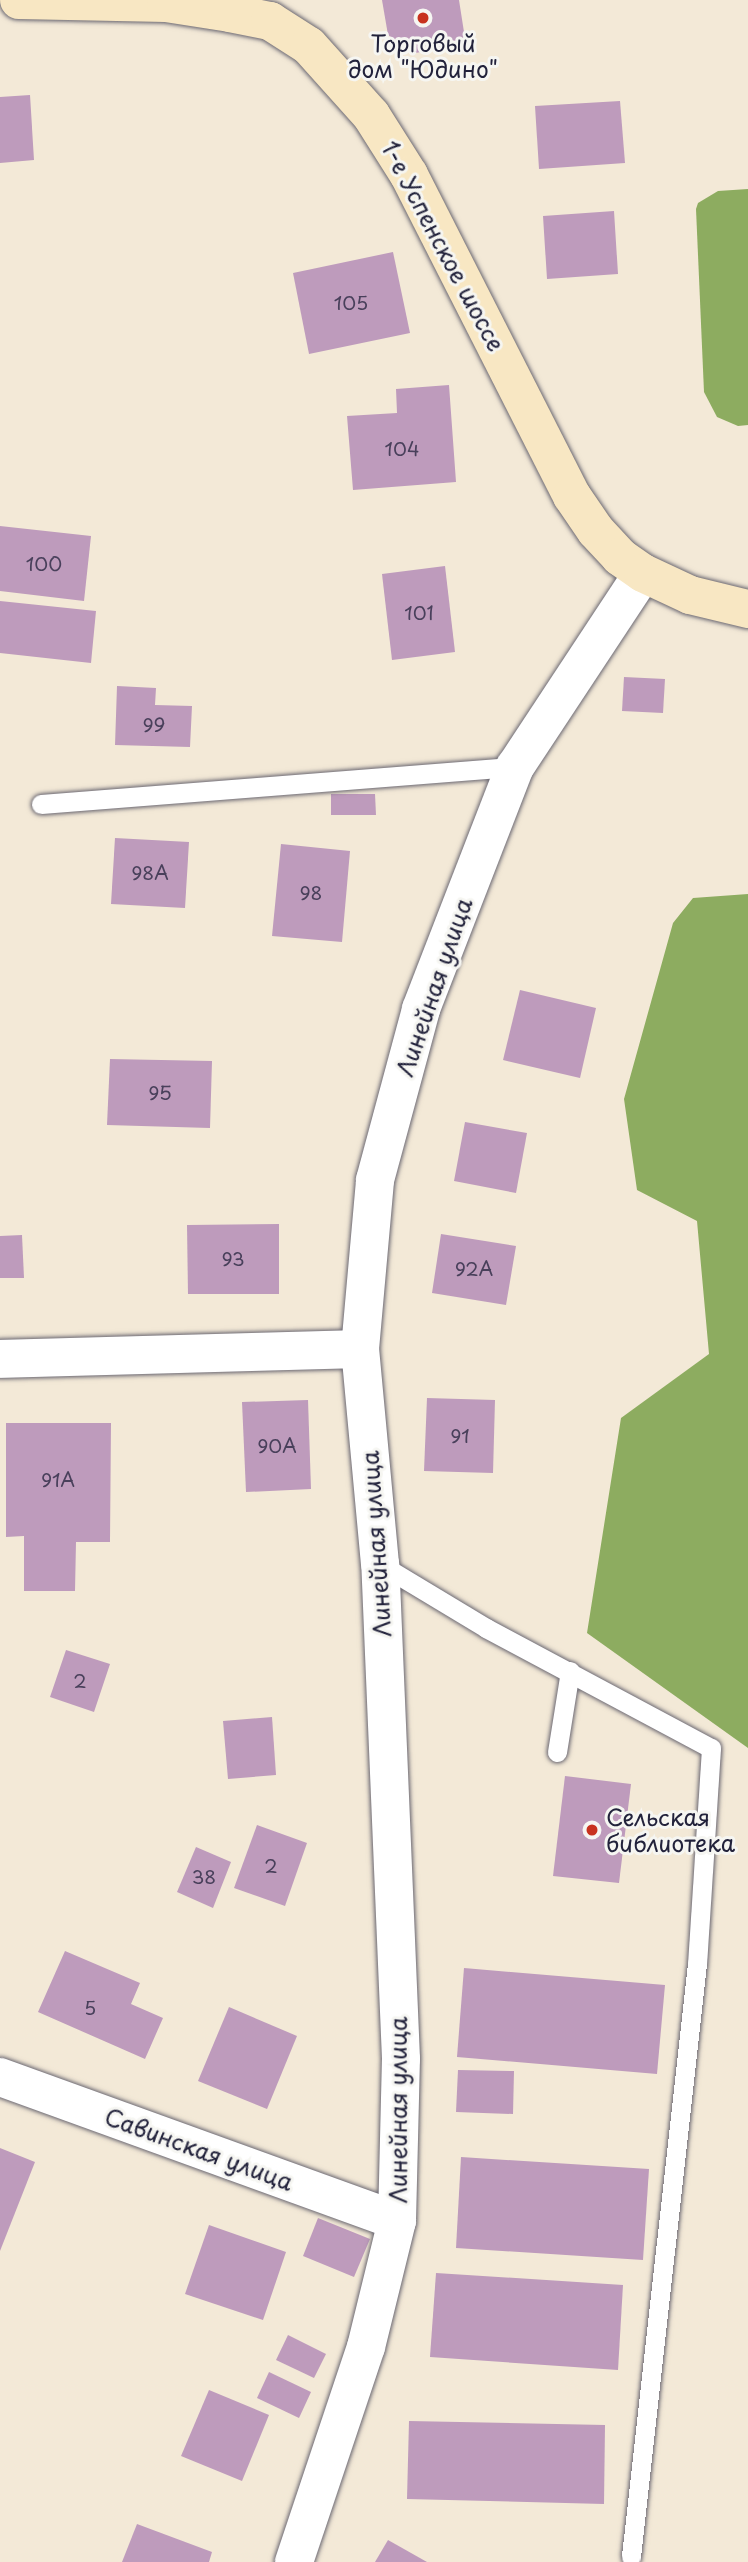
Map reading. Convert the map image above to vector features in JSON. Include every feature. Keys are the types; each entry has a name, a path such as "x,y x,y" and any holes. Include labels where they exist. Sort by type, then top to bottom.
{"main road":[{"name":"1-е Успенское шоссе","path":"19,0 236,6 270,21 309,46 372,115 410,175 572,496 596,531 620,556 643,573 690,595 748,608"}],"street":[{"name":"Линейная улица","path":"294,2562 366,2347 397,2221 401,2059 380,1564 360,1349 375,1180 421,1009 515,766 643,573"},
{"path":"0,1359 360,1349"},
{"name":"Савинская улица","path":"0,2077 397,2221"}],"lane":[{"path":"41,804 515,766"},
{"path":"380,1564 486,1628 711,1748 697,1964 631,2556"},
{"path":"557,1752 569,1671"}],"green space":[{"path":"748,189 748,425 738,426 717,417 704,392 696,209 698,203 718,191"},
{"path":"748,894 748,1748 587,1633 621,1418 709,1354 697,1221 637,1190 624,1099 673,923 693,898"}],"building":[{"name":"Торговый дом \"Юдино\"","path":"382,0 459,0 466,45 415,53 388,35"},
{"path":"30,95 34,160 0,163 0,97"},
{"path":"620,101 625,163 539,169 535,106"},
{"path":"614,211 618,274 547,279 543,216"},
{"path":"393,252 410,333 309,354 293,273"},
{"path":"449,385 456,482 353,490 347,416 397,413 396,389"},
{"path":"0,526 91,536 84,601 0,591"},
{"path":"445,566 455,652 392,660 382,574"},
{"path":"0,601 96,611 91,663 0,653"},
{"path":"624,677 665,679 663,713 622,711"},
{"path":"117,686 156,688 155,705 192,706 190,747 115,745"},
{"path":"331,794 375,794 376,815 331,815"},
{"path":"115,838 189,842 185,908 111,904"},
{"path":"281,844 350,851 342,942 272,936"},
{"path":"520,990 596,1008 580,1078 503,1060"},
{"path":"110,1059 212,1061 210,1128 107,1125"},
{"path":"465,1122 527,1133 516,1193 454,1181"},
{"path":"279,1224 279,1294 188,1294 187,1225"},
{"path":"441,1234 516,1246 506,1305 432,1293"},
{"path":"22,1235 24,1278 0,1278 0,1236"},
{"path":"427,1398 495,1400 493,1473 424,1471"},
{"path":"308,1400 311,1489 246,1492 242,1402"},
{"path":"6,1423 111,1423 110,1542 76,1542 75,1591 24,1591 24,1536 6,1537"},
{"path":"66,1650 110,1664 94,1712 50,1697"},
{"path":"272,1717 276,1775 228,1779 223,1721"},
{"name":"Сельская библиотека","path":"565,1776 631,1784 619,1883 553,1876"},
{"path":"257,1825 307,1843 285,1906 234,1888"},
{"path":"196,1847 231,1862 213,1908 177,1892"},
{"path":"65,1951 140,1983 131,2004 163,2018 145,2059 38,2012"},
{"path":"464,1968 665,1985 657,2074 457,2057"},
{"path":"229,2007 297,2036 267,2109 198,2081"},
{"path":"458,2070 514,2071 513,2114 456,2112"},
{"path":"0,2148 35,2162 0,2251"},
{"path":"461,2157 649,2169 643,2260 456,2248"},
{"path":"318,2218 370,2239 354,2277 303,2256"},
{"path":"209,2225 286,2252 263,2320 185,2294"},
{"path":"436,2273 623,2285 618,2370 430,2357"},
{"path":"288,2335 326,2354 314,2378 276,2360"},
{"path":"269,2372 311,2392 299,2418 257,2398"},
{"path":"209,2390 269,2415 242,2481 181,2456"},
{"path":"409,2421 605,2425 604,2504 407,2499"},
{"path":"137,2524 212,2552 209,2562 122,2562"},
{"path":"388,2540 427,2562 375,2562"}],"place":[{"name":"Торговый дом \"Юдино\"","path":"423,18"},
{"name":"Сельская библиотека","path":"592,1830"}]}
